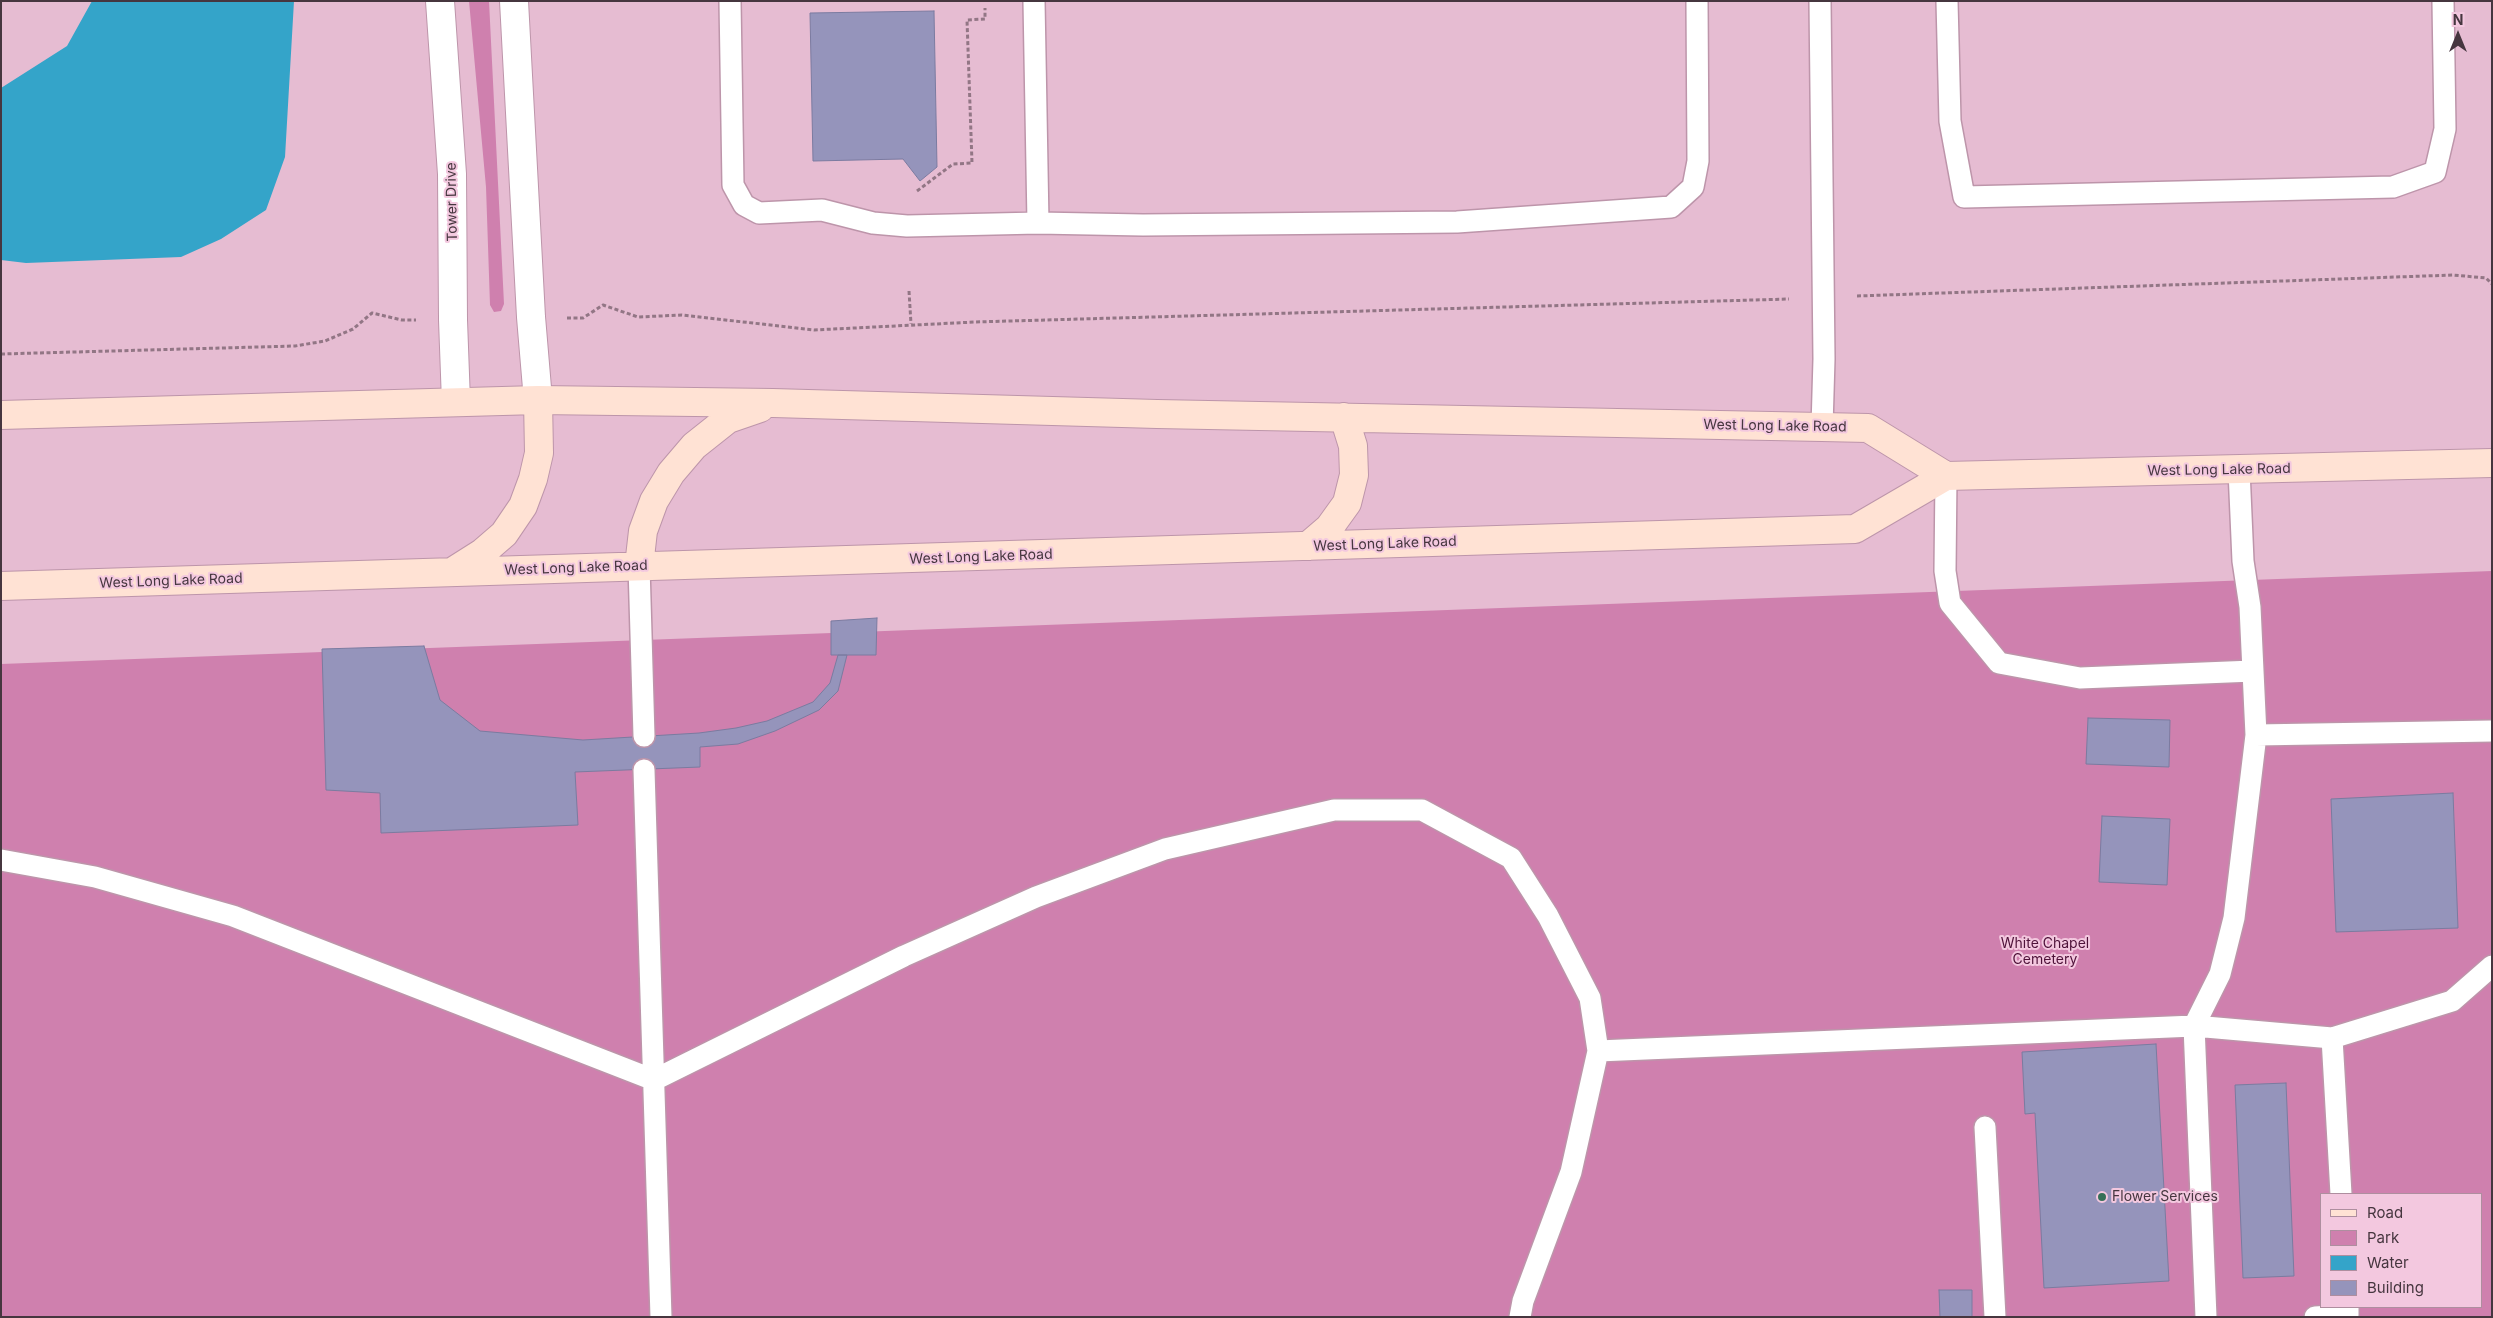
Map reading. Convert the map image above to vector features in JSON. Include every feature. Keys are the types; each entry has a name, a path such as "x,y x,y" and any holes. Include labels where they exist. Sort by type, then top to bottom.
{"main road":[{"name":"West Long Lake Road","path":"1,415 538,400 773,403 1167,415 1868,428 1946,476"},
{"path":"452,572 482,553 504,534 522,506 533,479 538,454 538,400"},
{"path":"639,566 643,531 654,501 671,473 694,446 728,420 773,403"},
{"path":"1308,546 1329,528 1347,503 1354,475 1353,446 1344,417"},
{"name":"West Long Lake Road","path":"1,586 1855,529 1946,476 2492,463"}],"street":[{"name":"Tower Drive","path":"440,1 452,174 453,320 456,402"},
{"path":"514,1 531,317 538,400"}],"lane":[{"path":"730,1 733,185 744,205 759,213 822,210 873,224 907,226 1038,223 1142,225 1457,222 1671,207 1693,187 1698,161 1697,1"},
{"path":"1034,1 1038,223"},
{"path":"1820,1 1824,297 1822,427"},
{"path":"1947,1 1950,122 1964,197 2393,186 2435,172 2445,129 2443,1"},
{"path":"2206,1317 2194,1026 2220,974 2234,918 2256,735 2250,607 2243,561 2239,470"},
{"path":"1946,476 1945,571 1950,603 1999,663 2080,678 2253,671"},
{"path":"639,566 644,736"},
{"path":"2256,735 2492,731"},
{"path":"644,770 661,1317"},
{"path":"1,860 96,877 233,916 654,1080 904,956 1036,897 1165,849 1334,810 1422,810 1511,858 1548,916 1590,998 1598,1051 1571,1172 1522,1300 1520,1317"},
{"path":"1598,1051 2194,1026 2332,1038 2452,1001 2492,966"},
{"path":"2332,1038 2341,1193"},
{"path":"1985,1127 1995,1317"},
{"path":"2314,1317 2348,1315 2348,1308"}],"path":[{"path":"914,193 953,164 972,163 967,20 985,20 985,8"},
{"path":"583,318 603,305 638,317 682,315 814,330 910,324 1824,297 2453,275 2486,278 2492,284"},
{"path":"910,291 910,324"},
{"path":"1,354 295,346 325,341 353,329 372,313 402,320"}],"green space":[{"path":"469,1 489,1 504,304 501,311 494,312 490,305 486,187"},
{"name":"White Chapel Cemetery","path":"2492,571 2492,1317 1,1317 1,664"}],"water":[{"path":"92,1 294,1 285,157 266,210 221,239 181,257 26,263 1,260 1,88 67,46"}],"building":[{"path":"934,11 937,167 920,181 903,159 813,161 810,13"},
{"path":"877,618 876,655 831,655 831,621"},
{"path":"424,646 440,700 480,731 583,740 699,733 736,728 767,721 813,702 830,683 838,655 847,655 838,691 819,710 775,731 738,744 700,747 700,767 575,772 578,825 381,833 380,793 326,790 322,649"},
{"path":"2088,718 2170,720 2169,767 2086,764"},
{"path":"2453,793 2458,928 2336,932 2331,799"},
{"path":"2102,816 2170,819 2167,885 2099,882"},
{"name":"Flower Services","path":"2156,1044 2169,1281 2044,1288 2035,1113 2025,1114 2022,1052"},
{"path":"2286,1083 2294,1276 2243,1278 2235,1085"},
{"path":"1939,1290 1972,1290 1972,1317 1940,1317"}],"place":[{"name":"Flower Services","path":"2102,1197"}]}
